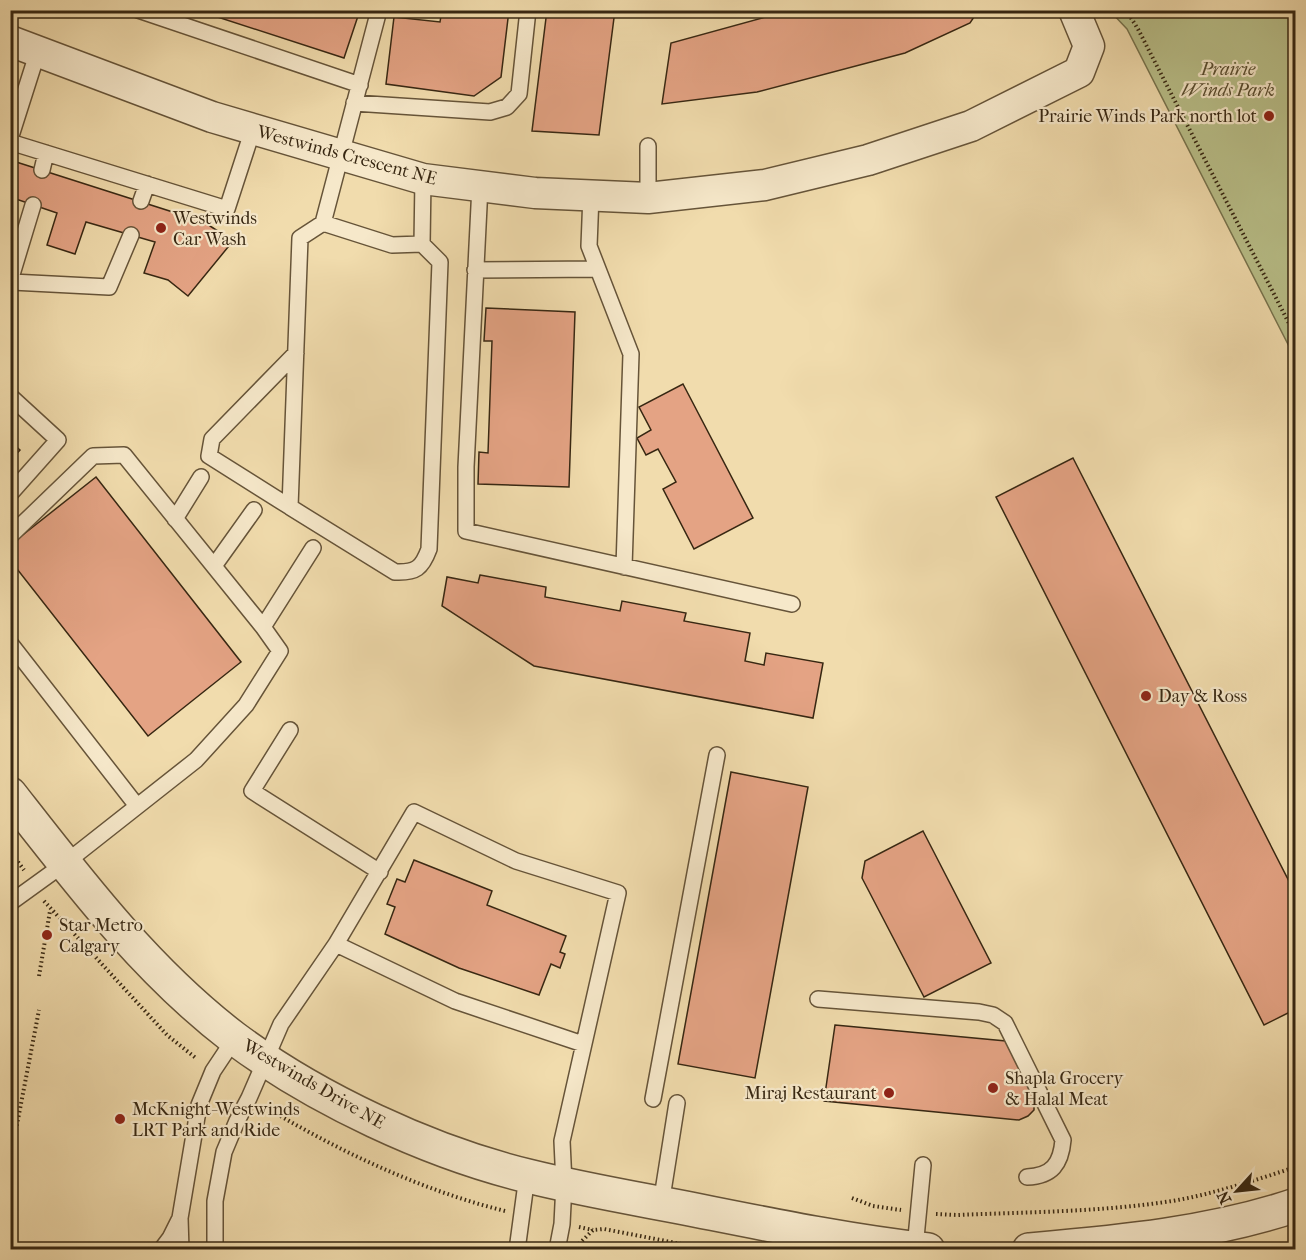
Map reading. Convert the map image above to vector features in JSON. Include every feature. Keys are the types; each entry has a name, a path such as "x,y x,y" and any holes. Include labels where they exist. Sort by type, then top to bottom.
{"street":[{"name":"Westwinds Crescent NE","path":"10,41 212,117 423,179 535,193 648,198 765,185 868,160 972,126 1079,72 1089,46 1074,10"},
{"name":"Westwinds Drive NE","path":"10,794 64,864 146,959 208,1016 267,1060 329,1097 393,1130 473,1160 564,1185 852,1239 922,1249"},
{"path":"1029,1250 1175,1234 1268,1214 1296,1205"}],"lane":[{"path":"138,10 360,85"},
{"path":"290,507 300,238 323,223 379,10"},
{"path":"354,104 490,112 507,107 519,94 528,10"},
{"path":"38,51 10,140 227,209 253,129"},
{"path":"648,146 648,198"},
{"path":"42,170 46,153"},
{"path":"296,353 212,438 209,456 395,572 408,572 423,564 429,549 440,262 422,244 423,179"},
{"path":"141,201 147,184"},
{"path":"480,186 466,467 466,531 792,604"},
{"path":"591,195 589,246 631,354 624,567"},
{"path":"33,204 11,281 109,287 131,235"},
{"path":"323,223 392,245 422,244"},
{"path":"475,270 598,269"},
{"path":"10,396 58,440 10,495"},
{"path":"10,536 93,456 124,455 280,651 246,705 196,760 64,864 10,903"},
{"path":"175,519 201,477"},
{"path":"214,566 254,510"},
{"path":"263,627 314,548"},
{"path":"10,643 137,806"},
{"path":"290,730 252,791 380,872"},
{"path":"653,1099 717,755"},
{"path":"215,1250 215,1201 224,1152 267,1060 281,1024 336,944 414,812 516,861 618,893 562,1141 564,1185 562,1224 557,1250"},
{"path":"336,944 455,1001 583,1044"},
{"path":"818,999 979,1012 993,1014 1005,1023 1063,1140 1062,1155 1054,1168 1038,1177 1027,1177"},
{"path":"181,1250 180,1218 200,1105 213,1071 235,1038"},
{"path":"661,1204 677,1103"},
{"path":"922,1249 919,1213 923,1165"},
{"path":"517,1250 527,1176"},
{"path":"160,1250 170,1238 180,1218"}],"path":[{"path":"1126,10 1138,29 1296,338"},
{"path":"10,851 51,910 166,1035 200,1061"},
{"path":"10,866 16,858"},
{"path":"39,976 51,910"},
{"path":"10,1161 39,1010"},
{"path":"273,1112 344,1150 436,1191 499,1210"},
{"path":"852,1198 873,1206 919,1213 957,1215 1101,1209 1173,1201 1296,1167"},
{"path":"577,1250 580,1241 593,1230 604,1229 712,1250"}],"green space":[{"name":"Prairie Winds Park","path":"1110,11 1295,11 1295,358 1127,29"}],"building":[{"path":"196,10 360,10 344,58"},
{"path":"442,10 509,10 501,77 474,96 386,84 394,17 440,22"},
{"path":"547,10 615,10 599,135 532,131"},
{"path":"791,10 978,11 970,23 905,53 757,92 662,104 671,43"},
{"name":"Westwinds Car Wash","path":"10,160 204,222 233,241 188,296 168,280 144,273 155,242 86,222 75,254 47,245 57,213 10,197"},
{"path":"486,308 575,312 569,487 478,484 479,452 488,453 492,341 484,341"},
{"path":"683,384 753,518 694,549 663,489 676,482 658,449 646,455 637,438 651,430 639,407"},
{"path":"10,441 20,450 10,461"},
{"name":"Day & Ross","path":"1073,458 1296,895 1296,1009 1264,1025 996,497"},
{"path":"96,477 241,662 148,736 10,560 10,545"},
{"path":"480,575 546,587 545,597 620,611 622,601 686,613 684,621 750,633 745,661 764,665 766,653 823,663 813,718 534,666 442,606 447,577 478,583"},
{"path":"731,772 808,787 755,1078 678,1064"},
{"path":"923,831 991,963 924,997 862,878 865,861"},
{"path":"414,860 492,891 487,905 566,936 560,952 565,954 560,968 551,964 539,995 459,968 385,934 395,907 387,904 397,879 405,882"},
{"path":"835,1025 1006,1041 1034,1098 1034,1110 1019,1120 824,1101"}],"place":[{"name":"Prairie Winds Park north lot","path":"1269,116"},
{"name":"Westwinds Car Wash","path":"161,228"},
{"name":"Day & Ross","path":"1146,696"},
{"name":"Star Metro Calgary","path":"47,935"},
{"name":"Shapla Grocery & Halal Meat","path":"993,1088"},
{"name":"Miraj Restaurant","path":"889,1093"},
{"name":"McKnight-Westwinds LRT Park and Ride","path":"120,1119"}]}
